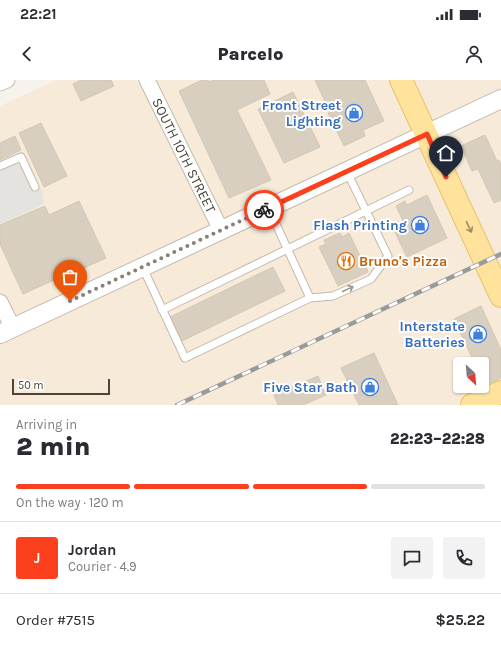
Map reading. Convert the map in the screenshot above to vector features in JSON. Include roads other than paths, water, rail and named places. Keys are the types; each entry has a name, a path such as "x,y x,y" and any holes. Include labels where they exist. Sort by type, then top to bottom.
{"main road":[{"path":"402,80 501,296"},
{"path":"472,405 501,392"}],"street":[{"path":"0,83 7,80"},
{"name":"SOUTH 10TH STREET","path":"147,80 222,230"},
{"path":"0,302 6,331 501,99"}],"lane":[{"path":"0,166 21,157 35,187"},
{"path":"142,267 185,358 310,298 333,296 371,279 388,256 347,171"},
{"path":"162,310 409,190"},
{"path":"268,208 310,298"}],"railway":[{"path":"177,405 501,254"}],"place":[{"name":"Front Street Lighting","path":"354,113"},
{"name":"Flash Printing","path":"420,225"},
{"name":"Bruno's Pizza","path":"346,261"},
{"name":"Interstate Batteries","path":"478,334"},
{"name":"Five Star Bath","path":"370,387"}]}
